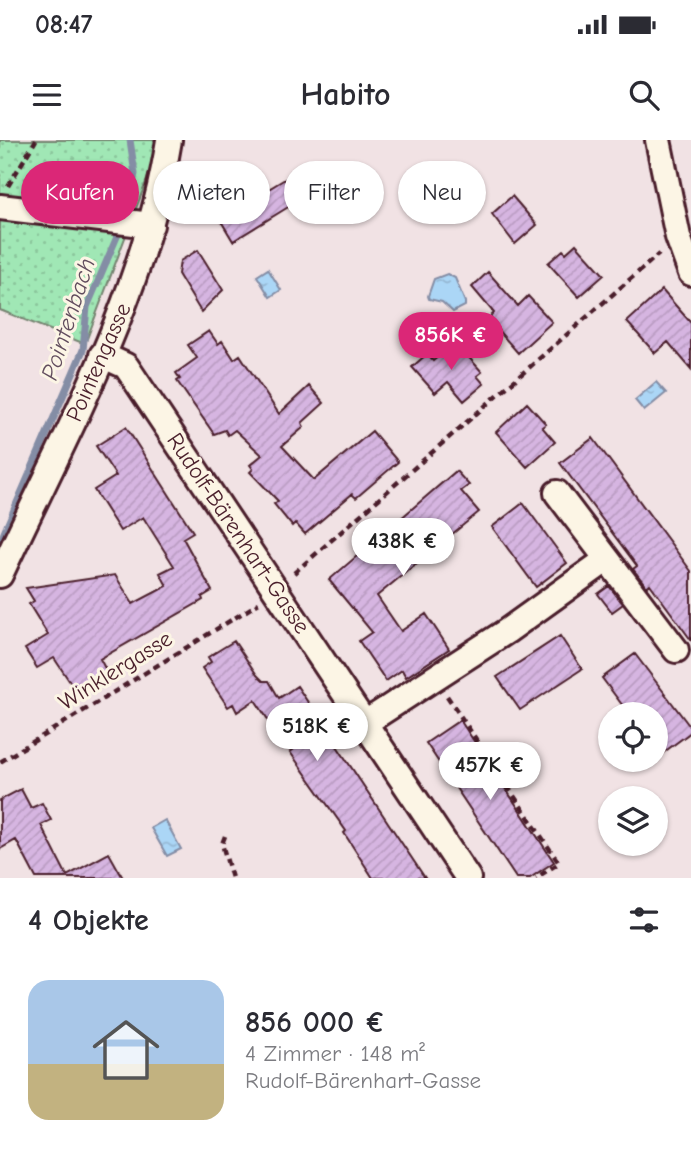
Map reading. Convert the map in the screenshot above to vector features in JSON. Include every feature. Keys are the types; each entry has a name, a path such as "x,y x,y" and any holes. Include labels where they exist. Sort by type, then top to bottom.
{"street":[{"name":"Pointengasse","path":"139,206 169,140"},
{"path":"658,140 678,237 691,273"},
{"path":"3,197 21,201"},
{"name":"Pointengasse","path":"0,575 132,286 131,224"},
{"name":"Rudolf-Bärenhart-Gasse","path":"102,355 126,366 468,878"},
{"path":"557,493 676,650"},
{"path":"365,723 606,560"}],"path":[{"path":"3,197 36,140"},
{"path":"294,573 678,237"},
{"name":"Winklergasse","path":"0,762 248,609"},
{"path":"435,678 559,863 536,878"},
{"path":"225,836 222,844 232,878"}],"green space":[{"path":"0,140 156,140 149,174 139,201 139,161 21,161 21,224 130,224 85,344 0,310"}],"water":[{"path":"268,269 281,290 270,297 257,276"},
{"path":"447,274 455,278 465,302 465,306 453,312 442,302 429,299 428,296 434,279"},
{"path":"656,382 666,393 644,411 635,400"},
{"path":"165,820 181,849 167,856 151,828"}],"building":[{"path":"284,180 284,210 270,218 270,188"},
{"path":"512,196 537,225 515,244 492,214"},
{"path":"223,224 261,224 233,241"},
{"path":"576,244 604,275 579,297 548,263 563,250 566,253"},
{"path":"198,250 223,290 201,312 178,274 180,261"},
{"path":"488,272 518,306 528,296 552,322 518,353 488,319 494,313 472,287"},
{"path":"662,290 691,323 691,369 668,342 655,353 627,322"},
{"path":"209,331 218,344 222,341 234,359 240,355 279,414 309,386 324,403 302,423 304,427 282,446 314,480 372,431 398,462 356,498 352,494 305,534 295,523 292,526 274,504 278,501 250,472 253,469 250,465 262,455 235,430 228,435 225,430 214,434 177,381 180,379 176,373 197,358 188,345"},
{"path":"455,342 482,372 477,376 484,384 464,401 448,382 435,393 412,367 427,354 433,361"},
{"path":"527,403 546,424 542,427 555,442 527,467 496,432"},
{"path":"126,427 193,532 183,538 212,591 202,597 203,600 100,659 107,672 76,691 54,658 37,668 25,649 48,635 29,604 34,601 26,588 115,575 133,604 167,586 160,573 174,566 143,517 120,531 94,490 116,476 96,446"},
{"path":"593,438 691,571 691,640 650,584 647,587 633,569 637,566 560,463"},
{"path":"456,471 469,485 461,491 479,512 377,596 401,631 426,614 449,649 406,677 402,670 386,681 359,641 372,632 329,580"},
{"path":"523,503 567,563 536,587 492,527"},
{"path":"609,586 623,604 612,612 598,594"},
{"path":"560,636 582,669 520,710 497,677"},
{"path":"234,641 257,675 263,681 269,681 279,698 297,686 425,878 373,878 344,833 346,831 290,752 293,750 272,719 269,721 255,700 237,712 233,704 228,707 202,668 211,662 208,657"},
{"path":"635,654 691,728 691,732 668,749 668,702 620,702 602,678"},
{"path":"460,720 554,862 530,878 516,878 426,743"},
{"path":"21,789 31,808 42,803 51,820 41,825 67,876 109,853 123,878 36,878 16,840 0,849 0,800"}],"waterway":[{"name":"Pointenbach","path":"0,542 83,350 87,307 119,232 135,174 130,140"}]}
